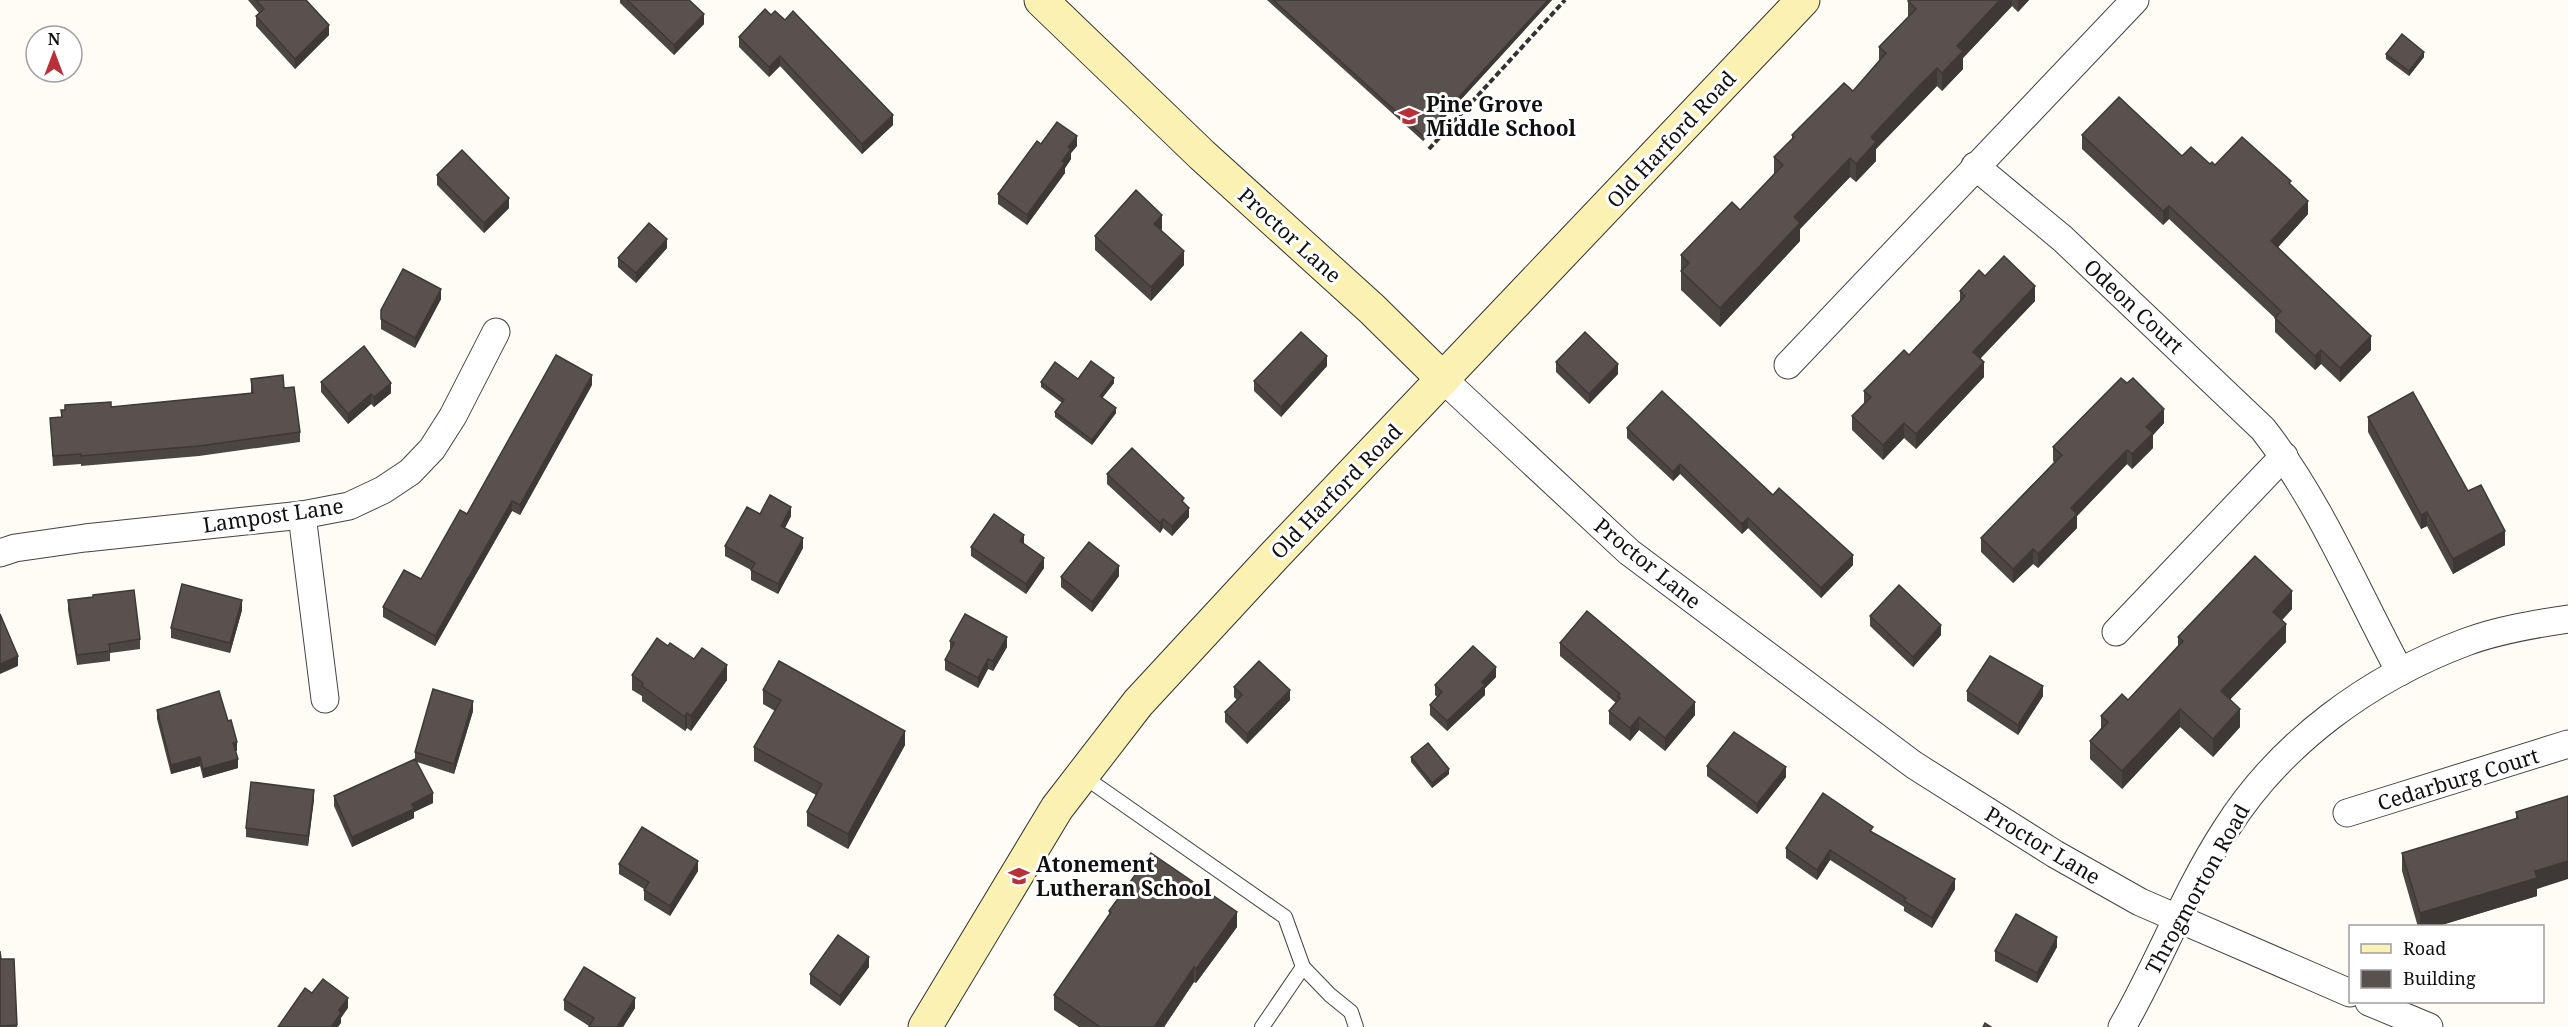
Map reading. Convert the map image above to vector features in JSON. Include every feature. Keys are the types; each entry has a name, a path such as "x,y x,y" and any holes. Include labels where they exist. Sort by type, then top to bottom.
{"street":[{"name":"Proctor Lane","path":"1041,0 1202,155 1372,309 1443,379 1629,552 1914,765 2055,854 2139,902 2349,993"},
{"name":"Old Harford Road","path":"925,1027 1011,882 1081,774 1138,703 1803,0"},
{"path":"1788,365 2135,0"},
{"name":"Odeon Court","path":"1975,166 2071,247 2263,429 2284,456 2305,490 2400,672"},
{"name":"Lampost Lane","path":"0,554 15,549 85,538 302,515 349,506 383,490 410,472 432,449 443,433 496,332"},
{"path":"2116,632 2284,456"},
{"path":"302,515 325,699"},
{"name":"Throgmorton Road","path":"2122,1027 2225,830 2275,766 2310,733 2345,705 2400,672 2468,641 2523,626 2568,619"},
{"name":"Cedarburg Court","path":"2347,813 2568,744"},
{"path":"2371,1003 2429,1027"}],"lane":[{"path":"1081,774 1285,917 1303,967 1330,995 1352,1012 1356,1027"},
{"path":"1262,1027 1303,967"}],"path":[{"path":"1429,149 1565,0"}],"building":[{"path":"256,0 306,0 329,25 295,59 256,16 264,9"},
{"path":"627,0 689,0 704,14 674,45"},
{"path":"1273,0 1548,0 1423,136"},
{"path":"1909,0 2000,0 1957,46 1963,51 1942,73 1937,68 1871,137 1876,142 1856,164 1850,158 1794,217 1800,223 1720,308 1681,271 1689,263 1681,255 1732,202 1740,210 1783,165 1774,157 1794,137 1792,135 1844,83 1853,91 1886,53 1879,47 1916,9"},
{"path":"765,9 771,15 775,11 785,20 793,11 893,115 862,144 780,56 769,67 739,37"},
{"path":"2402,34 2424,52 2409,71 2386,54"},
{"path":"2119,97 2182,156 2191,147 2210,164 2212,162 2215,165 2242,137 2291,181 2289,183 2308,201 2271,241 2371,336 2340,368 2321,350 2315,356 2275,318 2281,311 2169,206 2163,211 2082,135"},
{"path":"1057,122 1077,136 1068,147 1071,149 1062,161 1065,163 1027,215 998,194 1037,141 1041,144"},
{"path":"462,150 509,198 484,223 437,175"},
{"path":"1136,190 1162,215 1154,224 1184,251 1151,287 1095,236"},
{"path":"649,223 667,239 636,273 618,258"},
{"path":"2004,256 2035,286 1973,352 1984,362 1916,434 1904,423 1883,445 1852,416 1871,397 1864,391 1904,350 1909,355 1965,296 1960,291 1979,270 1985,276"},
{"path":"403,269 441,289 415,338 381,319 381,310"},
{"path":"1301,332 1327,356 1281,407 1254,381"},
{"path":"1585,332 1618,364 1589,394 1556,362"},
{"path":"364,346 391,383 374,397 371,394 348,414 321,382"},
{"path":"556,355 592,375 520,505 512,501 435,636 383,607 404,570 421,579 460,510 467,514"},
{"path":"1091,361 1114,378 1100,396 1116,408 1092,440 1055,412 1064,400 1041,382 1055,362 1078,379"},
{"path":"283,375 284,388 294,387 300,432 199,446 81,456 81,454 53,456 50,418 62,417 61,410 65,410 65,405 111,402 111,407 253,393 251,379"},
{"path":"2121,378 2127,383 2133,378 2164,409 2146,427 2153,433 2132,454 2127,450 2071,508 2077,514 2038,554 2033,549 2013,569 1981,538 2062,455 2053,447"},
{"path":"1662,391 1773,495 1779,488 1853,555 1821,588 1748,518 1742,524 1680,464 1673,472 1627,428"},
{"path":"2413,392 2468,491 2481,485 2505,531 2453,559 2427,512 2421,515 2368,417"},
{"path":"1132,448 1184,498 1182,501 1189,508 1172,526 1163,519 1160,523 1107,474"},
{"path":"770,495 791,507 781,526 803,538 778,584 751,570 755,563 725,546 747,507 760,514"},
{"path":"994,514 1024,535 1020,541 1044,558 1026,584 971,547"},
{"path":"1089,542 1119,566 1092,602 1061,577"},
{"path":"2255,556 2292,591 2273,612 2286,624 2221,691 2240,709 2213,739 2180,709 2122,771 2090,741 2108,722 2101,716 2122,694 2128,700 2183,641 2178,637"},
{"path":"182,584 242,600 230,643 171,628"},
{"path":"1899,585 1941,625 1913,657 1870,616"},
{"path":"134,590 140,639 109,644 110,651 77,655 68,600"},
{"path":"1587,611 1695,702 1665,738 1639,717 1630,728 1609,711 1620,698 1618,696 1620,694 1560,643"},
{"path":"0,614 18,656 0,664"},
{"path":"965,614 1007,637 993,661 988,659 978,678 945,660 954,643 950,641"},
{"path":"657,638 668,646 670,643 694,659 702,648 727,665 691,716 687,713 685,717 642,686 643,683 632,675"},
{"path":"1473,646 1496,667 1482,682 1485,685 1447,721 1430,705 1442,692 1435,685"},
{"path":"1990,656 2043,686 2018,725 1967,691"},
{"path":"779,661 905,731 848,834 807,812 822,784 754,747 781,700 763,690"},
{"path":"1259,661 1290,690 1247,734 1225,712 1242,695 1234,687"},
{"path":"433,689 473,701 454,764 415,752"},
{"path":"219,691 228,721 231,720 237,742 233,743 238,759 203,769 200,757 171,765 157,710"},
{"path":"1734,732 1786,767 1757,804 1707,766"},
{"path":"1428,743 1449,769 1432,783 1411,757"},
{"path":"415,759 433,793 412,804 414,809 352,837 334,796"},
{"path":"251,782 314,790 308,836 246,828"},
{"path":"1823,793 1873,827 1870,831 1955,879 1932,918 1904,901 1906,898 1830,850 1817,870 1786,848"},
{"path":"2568,796 2568,861 2535,871 2537,878 2420,913 2402,853 2518,818 2516,812"},
{"path":"642,827 698,861 670,906 644,890 649,882 619,864"},
{"path":"1151,853 1237,912 1196,969 1194,967 1154,1027 1100,1027 1054,995 1111,912 1109,911"},
{"path":"2016,914 2057,937 2037,973 1995,951"},
{"path":"838,935 869,957 840,996 810,974"},
{"path":"0,951 1,959 14,959 17,1025 0,1026"},
{"path":"584,967 635,998 617,1027 589,1026 594,1018 564,1000"},
{"path":"323,979 348,998 331,1027 278,1027 305,988 312,993"}],"place":[{"name":"Pine Grove Middle School","path":"1409,116"},
{"name":"Atonement Lutheran School","path":"1019,876"}]}
